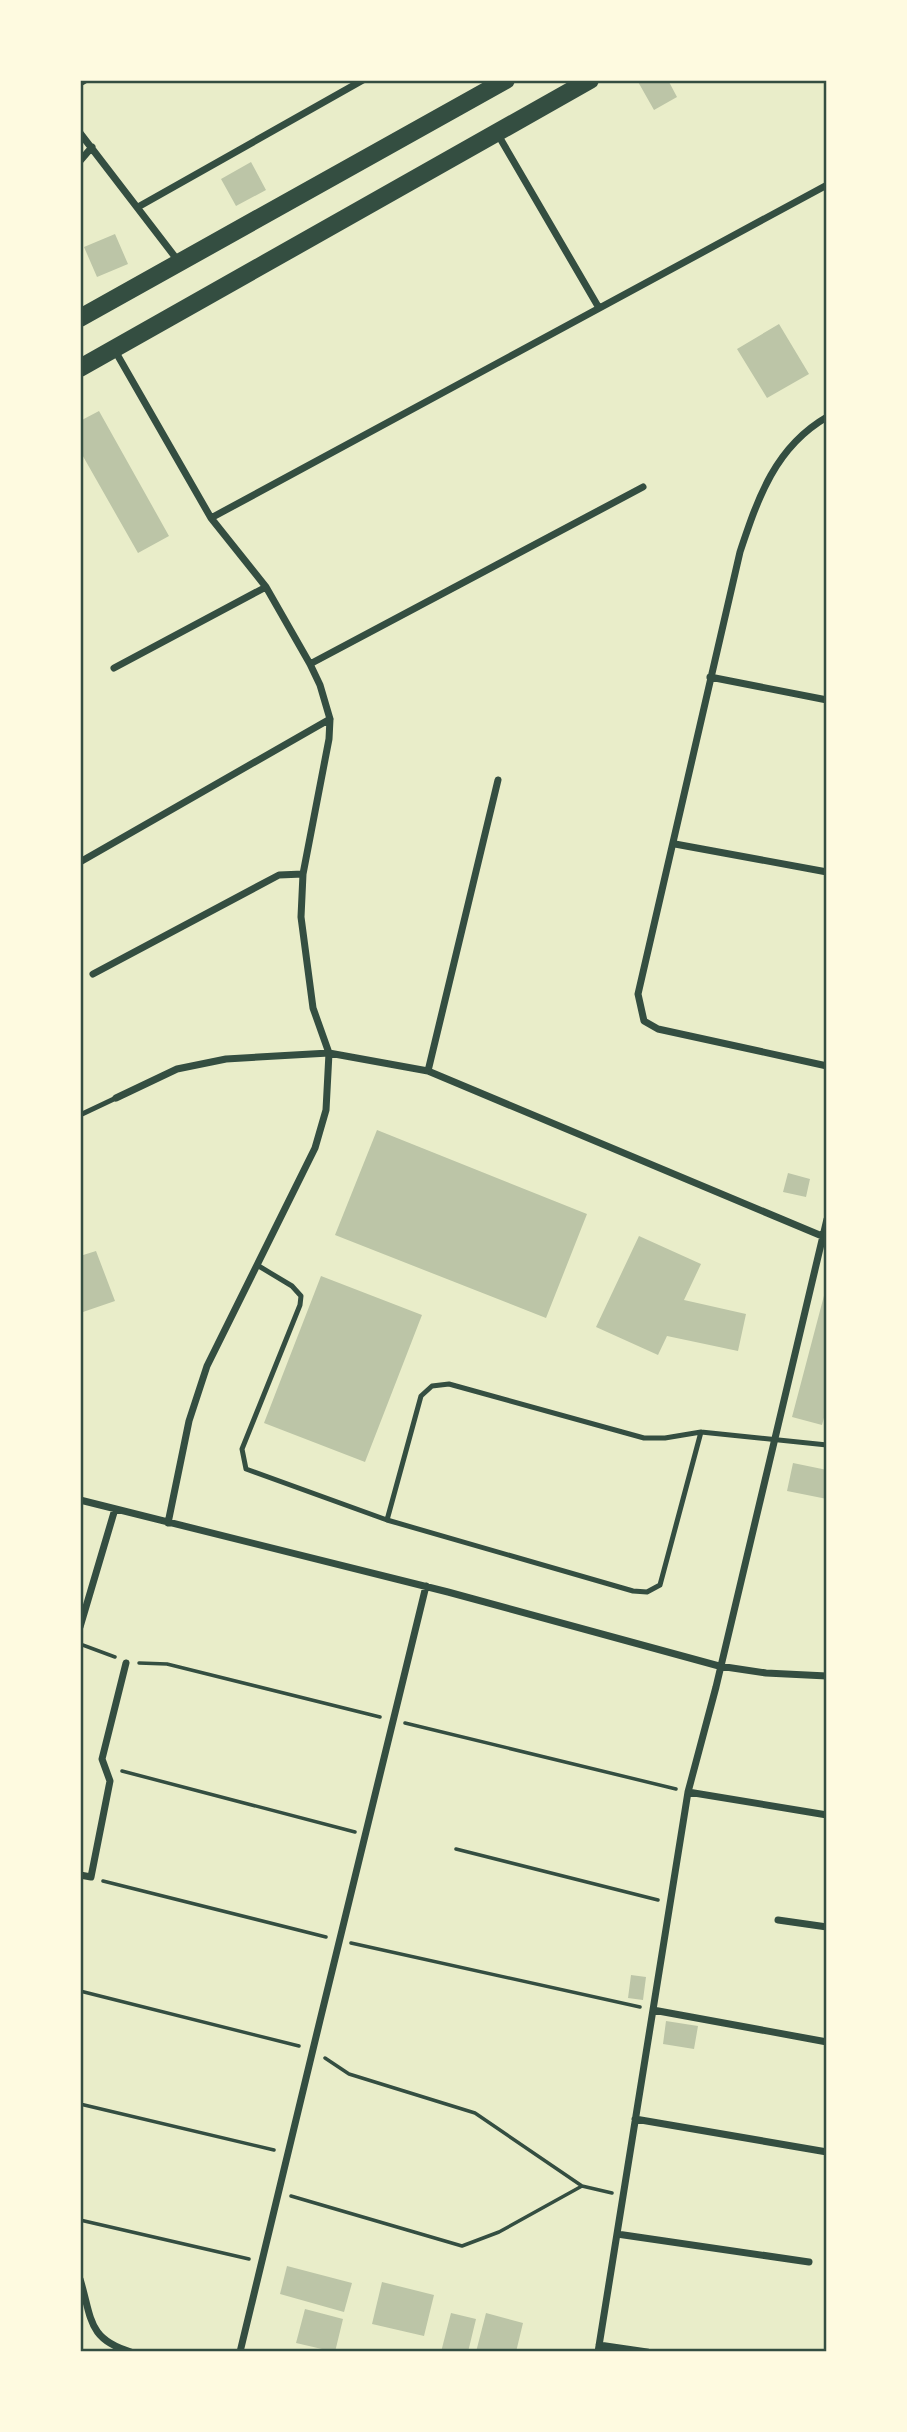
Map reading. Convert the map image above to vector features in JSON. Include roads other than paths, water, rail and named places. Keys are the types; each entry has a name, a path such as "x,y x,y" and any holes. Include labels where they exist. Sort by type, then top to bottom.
{"main road":[{"path":"80,318 506,80"},
{"path":"80,368 590,80"}],"street":[{"path":"138,206 363,80"},
{"path":"80,132 180,262"},
{"path":"496,132 598,308"},
{"path":"80,161 92,147"},
{"path":"211,518 827,185"},
{"path":"114,349 211,518 266,587 310,664 320,685 330,719 330,739 303,874 301,917 313,1008 329,1053 326,1110 315,1148 207,1366 189,1421 168,1523"},
{"path":"827,417 806,429 782,453 758,498 740,552 710,677 675,844 638,994 639,1011 644,1021 659,1029 827,1066"},
{"path":"310,664 643,486"},
{"path":"114,668 266,587"},
{"path":"710,677 827,700"},
{"path":"80,862 330,719"},
{"path":"428,1071 498,780"},
{"path":"675,844 827,872"},
{"path":"93,974 279,875 303,874"},
{"path":"116,1098 177,1069 226,1059 329,1053 428,1071 822,1236"},
{"path":"647,2351 599,2348 635,2119 688,1792 827,1219"},
{"path":"80,1500 426,1586 719,1666 766,1673 827,1676"},
{"path":"80,1627 114,1509"},
{"path":"240,2351 311,2049 341,1941 426,1586"},
{"path":"80,1875 91,1877 110,1781 102,1759 126,1663"},
{"path":"688,1792 827,1815"},
{"path":"778,1920 827,1927"},
{"path":"653,2010 827,2042"},
{"path":"635,2119 827,2152"},
{"path":"617,2234 809,2262"},
{"path":"80,2279 98,2335 105,2343 131,2351"}],"lane":[{"path":"80,1115 116,1098"},
{"path":"257,1265 292,1286 301,1296 300,1306 242,1449 246,1469 387,1520 634,1591 647,1592 660,1585 701,1432"},
{"path":"387,1520 421,1396 432,1386 449,1384 644,1438 666,1438 701,1432 827,1445"}]}
